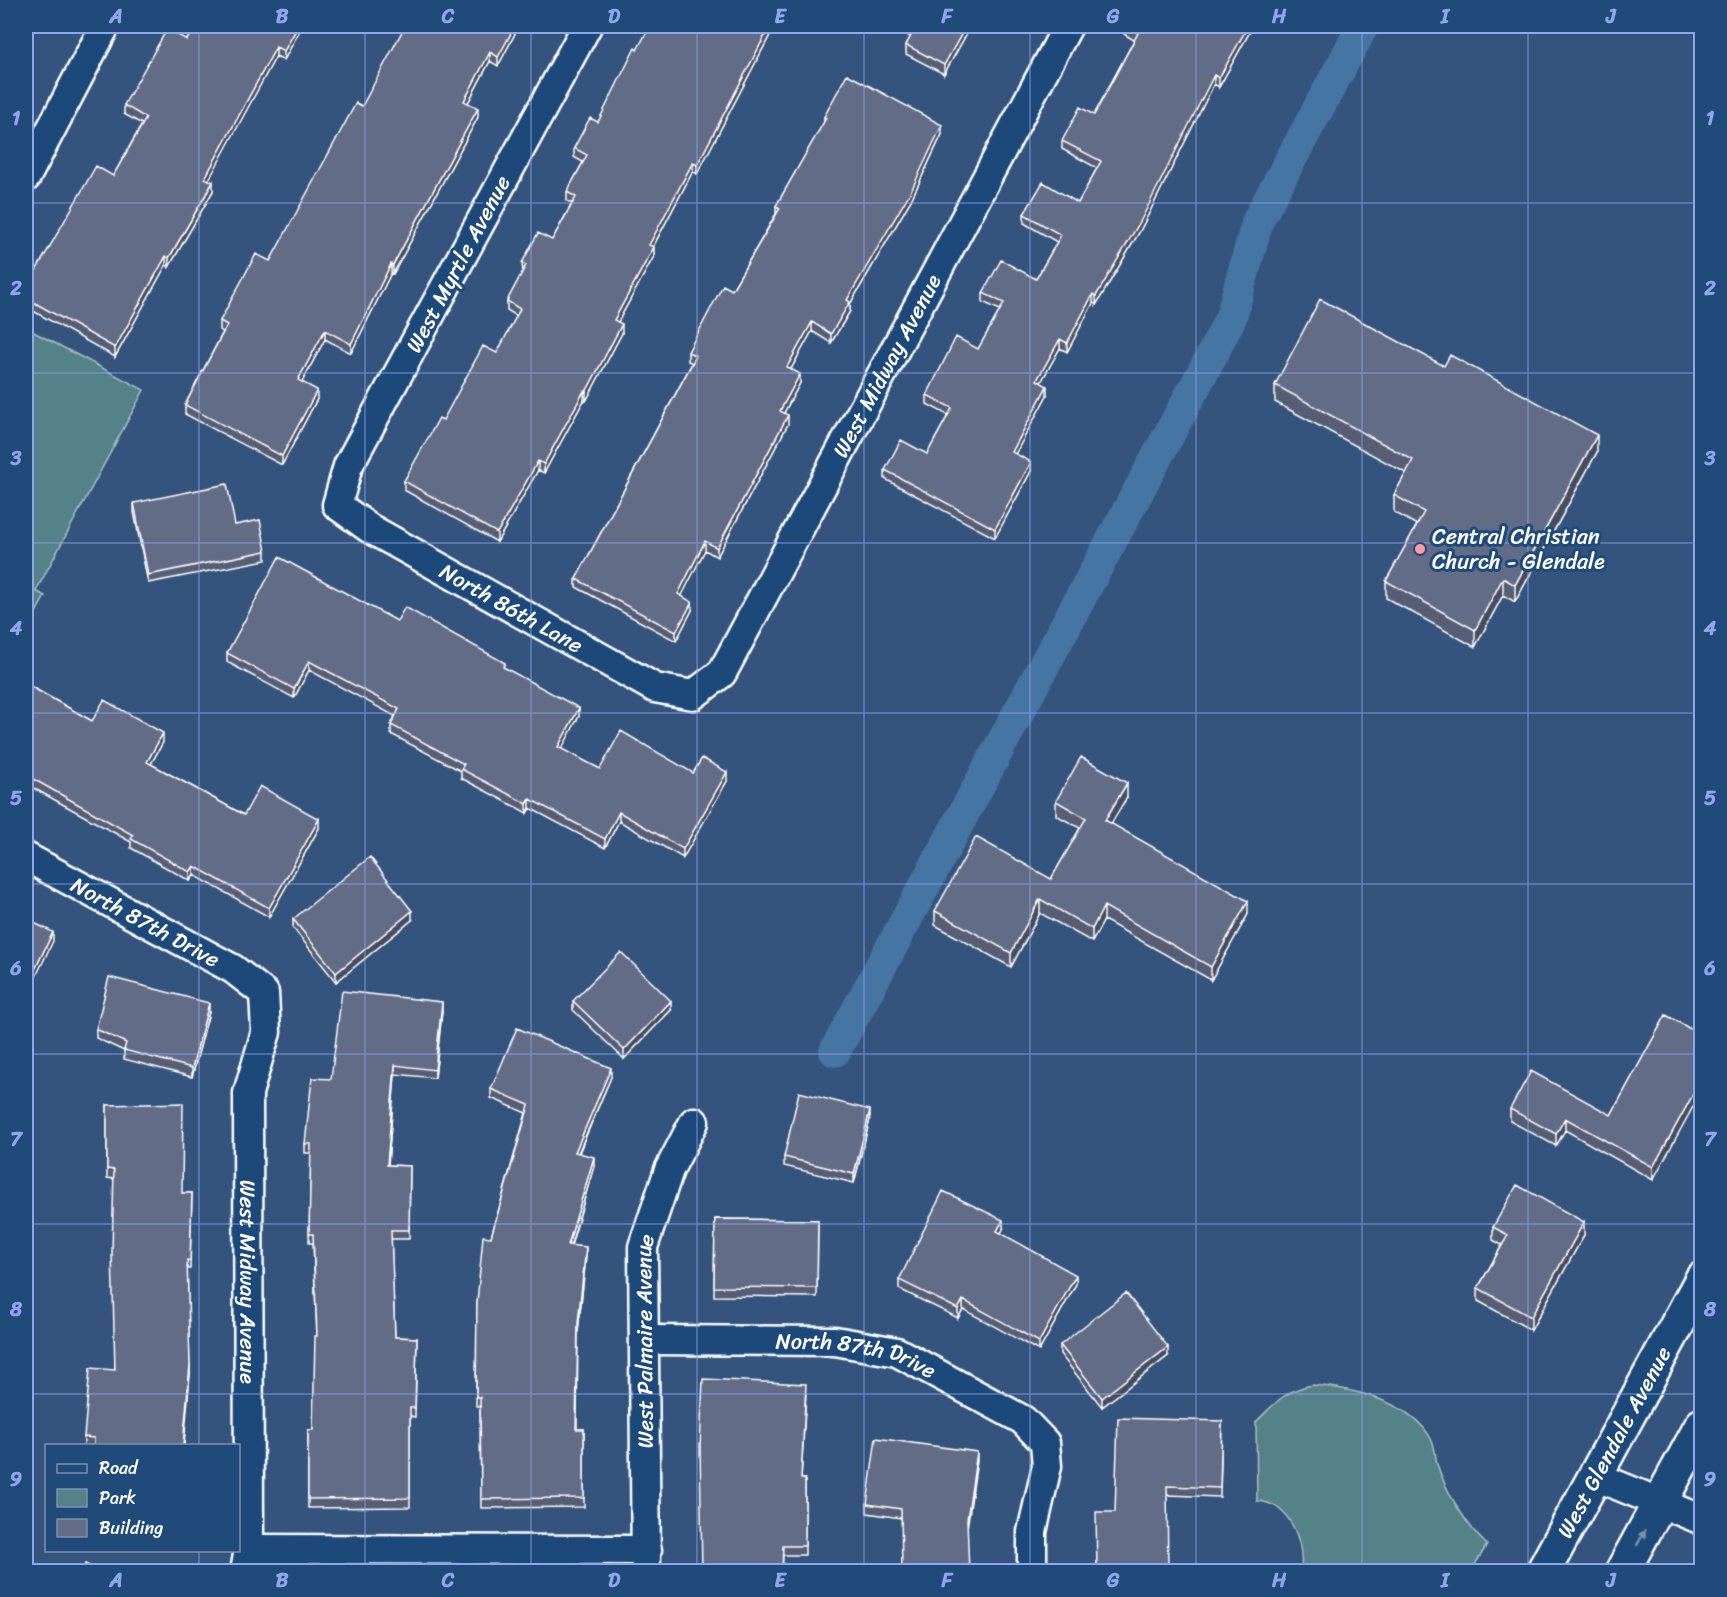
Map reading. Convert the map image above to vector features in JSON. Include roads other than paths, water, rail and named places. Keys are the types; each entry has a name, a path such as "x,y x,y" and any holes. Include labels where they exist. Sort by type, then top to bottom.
{"main road":[{"name":"West Glendale Avenue","path":"1544,1572 1701,1279"},
{"path":"1622,1572 1701,1425"}],"street":[{"path":"26,177 105,26"},
{"name":"West Myrtle Avenue","path":"338,505 348,466 586,26"},
{"name":"West Midway Avenue","path":"693,695 722,674 1068,26"},
{"name":"North 86th Lane","path":"338,505 369,528 655,688 693,695"},
{"name":"North 87th Drive","path":"26,857 233,969 264,993"},
{"name":"West Midway Avenue","path":"247,1560 248,1093 266,1032 264,993"},
{"name":"West Palmaire Avenue","path":"646,1561 643,1247 669,1170 694,1122"},
{"name":"North 87th Drive","path":"645,1340 835,1341 897,1352 1023,1420 1045,1443 1047,1467 1032,1532 1032,1572"},
{"path":"1595,1476 1701,1520"},
{"path":"247,1560 646,1561"}],"waterway":[{"path":"835,1051 1211,357 1231,317 1258,220 1363,26"}],"place":[{"name":"Central Christian Church - Glendale","path":"1420,549"}]}
